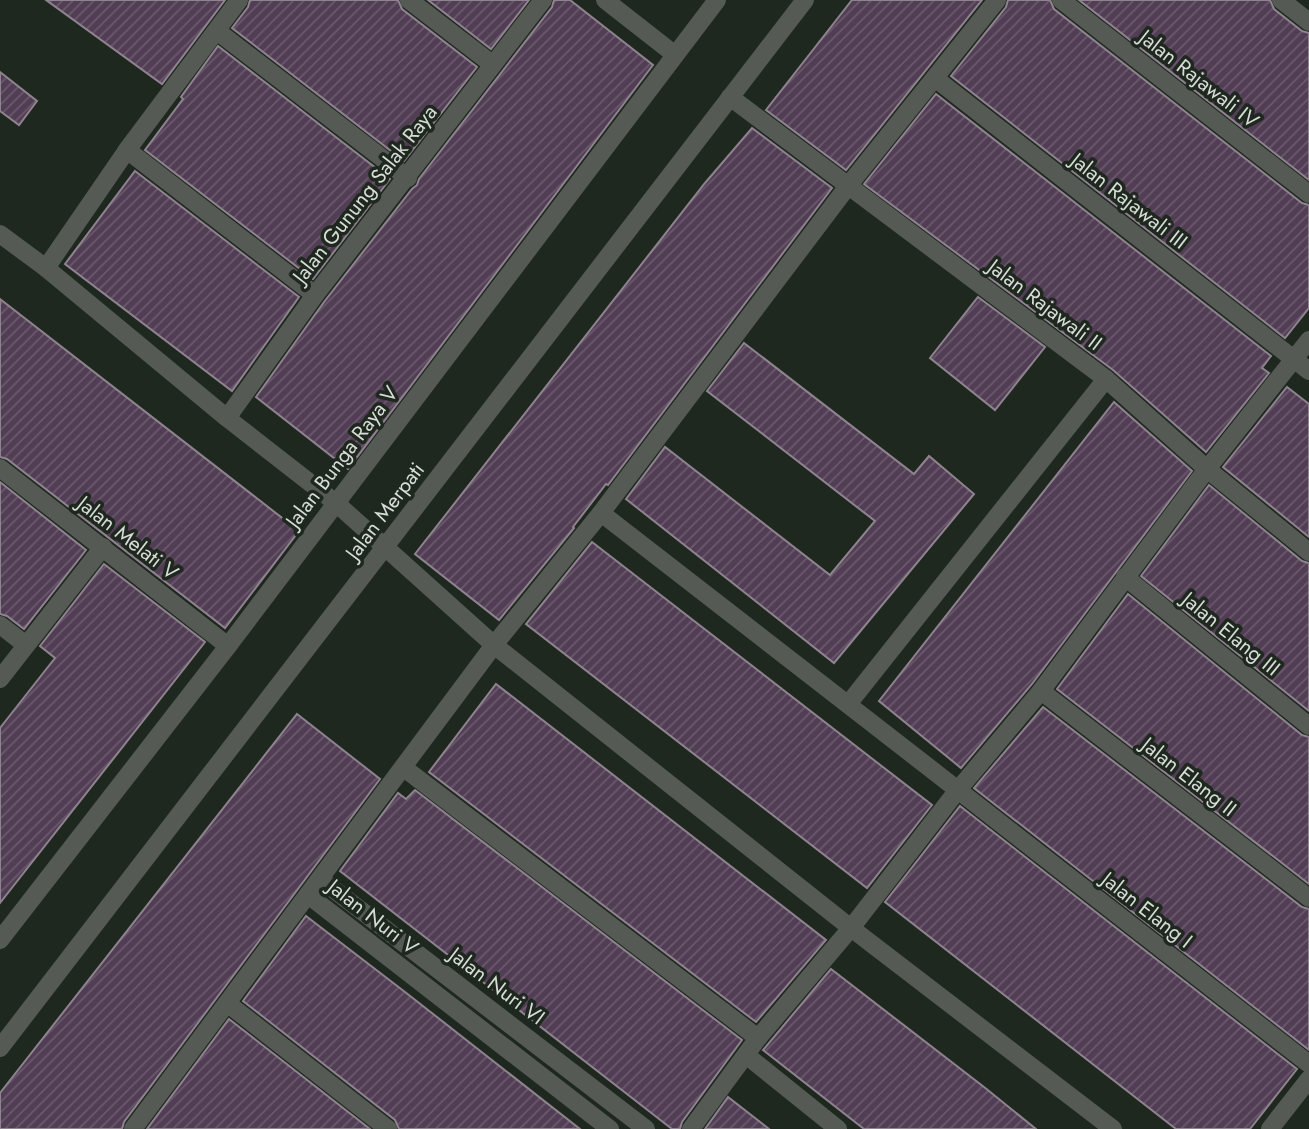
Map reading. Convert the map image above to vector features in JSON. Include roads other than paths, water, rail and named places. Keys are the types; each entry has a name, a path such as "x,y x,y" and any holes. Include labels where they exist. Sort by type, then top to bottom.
{"street":[{"path":"46,268 127,150 239,0"},
{"path":"408,0 492,64"},
{"name":"Jalan Gunung Salak Raya","path":"227,418 315,295 543,0"},
{"path":"605,0 674,54"},
{"name":"Jalan Bunga Raya V","path":"0,940 228,646 717,0"},
{"name":"Jalan Merpati","path":"0,1048 805,0"},
{"path":"136,1128 494,645 601,513 848,186 997,0"},
{"name":"Jalan Rajawali IV","path":"1061,0 1309,194"},
{"path":"1281,0 1309,22"},
{"path":"218,31 408,178"},
{"name":"Jalan Rajawali III","path":"936,79 1309,371"},
{"name":"Jalan Rajawali II","path":"730,97 1106,379 1207,469 1309,552"},
{"path":"127,150 315,295"},
{"path":"0,234 46,268 227,418 336,503 494,645 852,928 1113,1129"},
{"path":"691,1129 758,1038 852,928 957,791 1041,691 1207,469 1309,340"},
{"path":"849,703 1106,379"},
{"name":"Jalan Melati V","path":"0,468 228,646"},
{"name":"Jalan Elang I","path":"601,513 849,703 957,791 1309,1064"},
{"path":"2,671 26,645 103,547"},
{"name":"Jalan Elang III","path":"1125,577 1309,726"},
{"path":"0,625 26,645"},
{"name":"Jalan Elang II","path":"1041,691 1309,898"},
{"path":"404,768 758,1038"},
{"name":"Jalan Nuri VI","path":"320,879 646,1129"},
{"name":"Jalan Nuri V","path":"308,895 610,1129"},
{"path":"227,1003 388,1129"},
{"path":"746,1055 838,1129"},
{"path":"1270,1129 1309,1079"}]}
